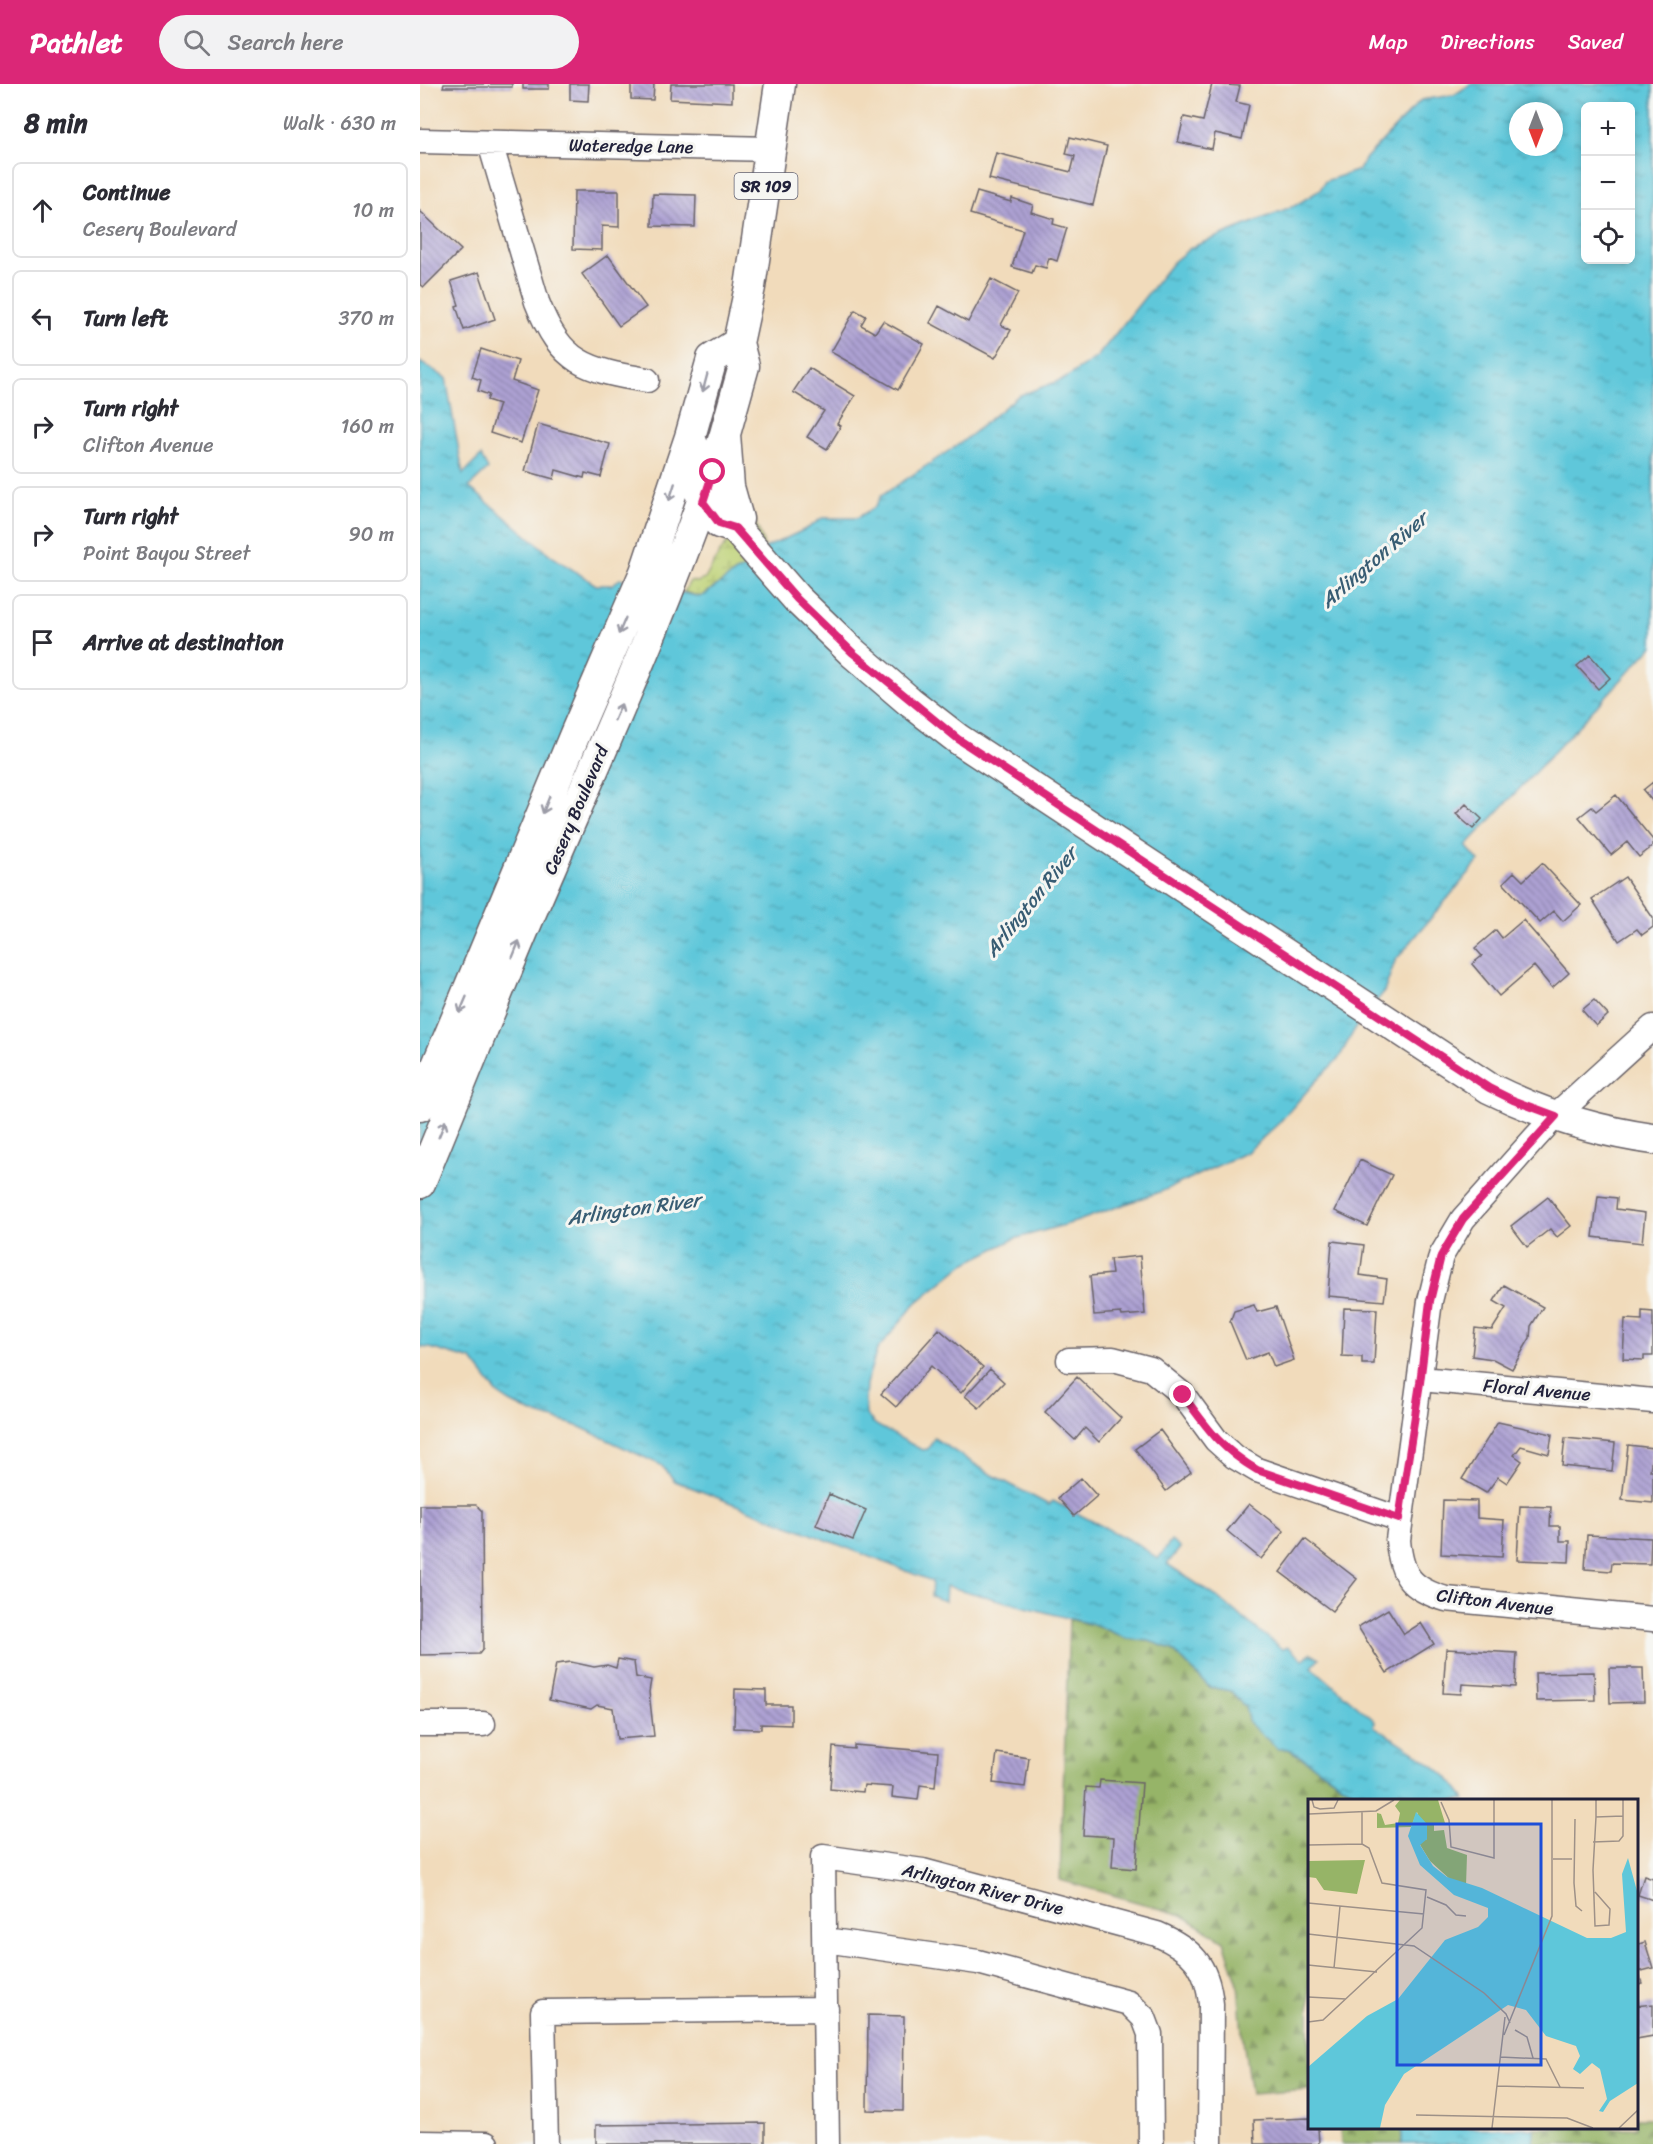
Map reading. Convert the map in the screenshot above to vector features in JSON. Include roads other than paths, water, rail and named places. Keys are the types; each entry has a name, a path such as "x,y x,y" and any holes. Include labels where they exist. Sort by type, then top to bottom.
{"main road":[{"name":"SR 109","path":"725,434 744,366 738,343 750,287 780,84"},
{"name":"SR 109","path":"690,437 712,359 738,343"},
{"name":"Cesery Boulevard","path":"420,1106 575,734 658,577 703,502 725,434"},
{"path":"725,434 729,487 738,519 735,528"},
{"name":"Cesery Boulevard","path":"420,1184 525,926 658,577 690,437"},
{"path":"690,437 697,457 698,486 703,502 719,523 735,528 797,599 853,653 958,739 1489,1088 1513,1100 1556,1116 1613,1133 1653,1139"}],"street":[{"name":"Wateredge Lane","path":"420,141 772,149"},
{"path":"490,143 537,302 546,325 563,350 582,364 604,373 647,380"},
{"name":"Clifton Avenue","path":"1653,1027 1556,1116 1463,1219 1441,1256 1430,1301 1398,1540 1400,1563 1410,1580 1425,1593 1446,1599 1653,1619"},
{"path":"1069,1360 1113,1359 1151,1369 1183,1395 1216,1440 1235,1457 1257,1470 1399,1519"},
{"name":"Floral Avenue","path":"1421,1379 1653,1401"},
{"path":"420,1724 483,1724"},
{"name":"Arlington River Drive","path":"827,2144 823,1857 923,1871 1157,1934 1176,1942 1192,1954 1202,1968 1209,1987 1211,2004 1210,2144"},
{"path":"825,1940 978,1962 1129,2003 1144,2018 1150,2034 1151,2144"},
{"path":"546,2144 543,2012 826,2009"},
{"path":"420,2143 486,2144"}],"water":[{"name":"Arlington River","path":"1471,84 1653,84 1653,646 1466,846 1479,861 1395,961 1384,992 1357,1025 1339,1058 1278,1124 1247,1152 1165,1190 1075,1222 1014,1239 964,1264 916,1303 877,1350 866,1384 865,1401 866,1415 876,1425 922,1450 928,1449 934,1438 987,1472 1049,1505 1053,1501 1139,1545 1158,1559 1171,1541 1180,1548 1167,1564 1217,1597 1282,1649 1288,1647 1303,1660 1310,1653 1319,1659 1312,1667 1375,1721 1374,1726 1449,1779 1464,1799 1350,1799 1351,1790 1289,1749 1278,1749 1249,1723 1245,1707 1231,1691 1209,1687 1172,1649 1149,1641 1127,1639 1098,1626 946,1586 945,1601 931,1596 932,1581 675,1481 661,1465 578,1426 530,1412 510,1402 498,1394 472,1360 420,1347 420,362 446,378 463,474 481,456 488,469 469,487 553,557 596,585 611,585 620,579 701,597 739,570 748,567 765,548 808,528 822,518 857,518 875,507 881,496 962,442 1018,396 1064,379 1097,357 1173,262 1192,247 1296,205 1320,190 1325,181 1359,170 1366,158 1421,100 1454,95"},
{"path":"1402,2129 1534,2129 1533,2144 1402,2144"}]}
